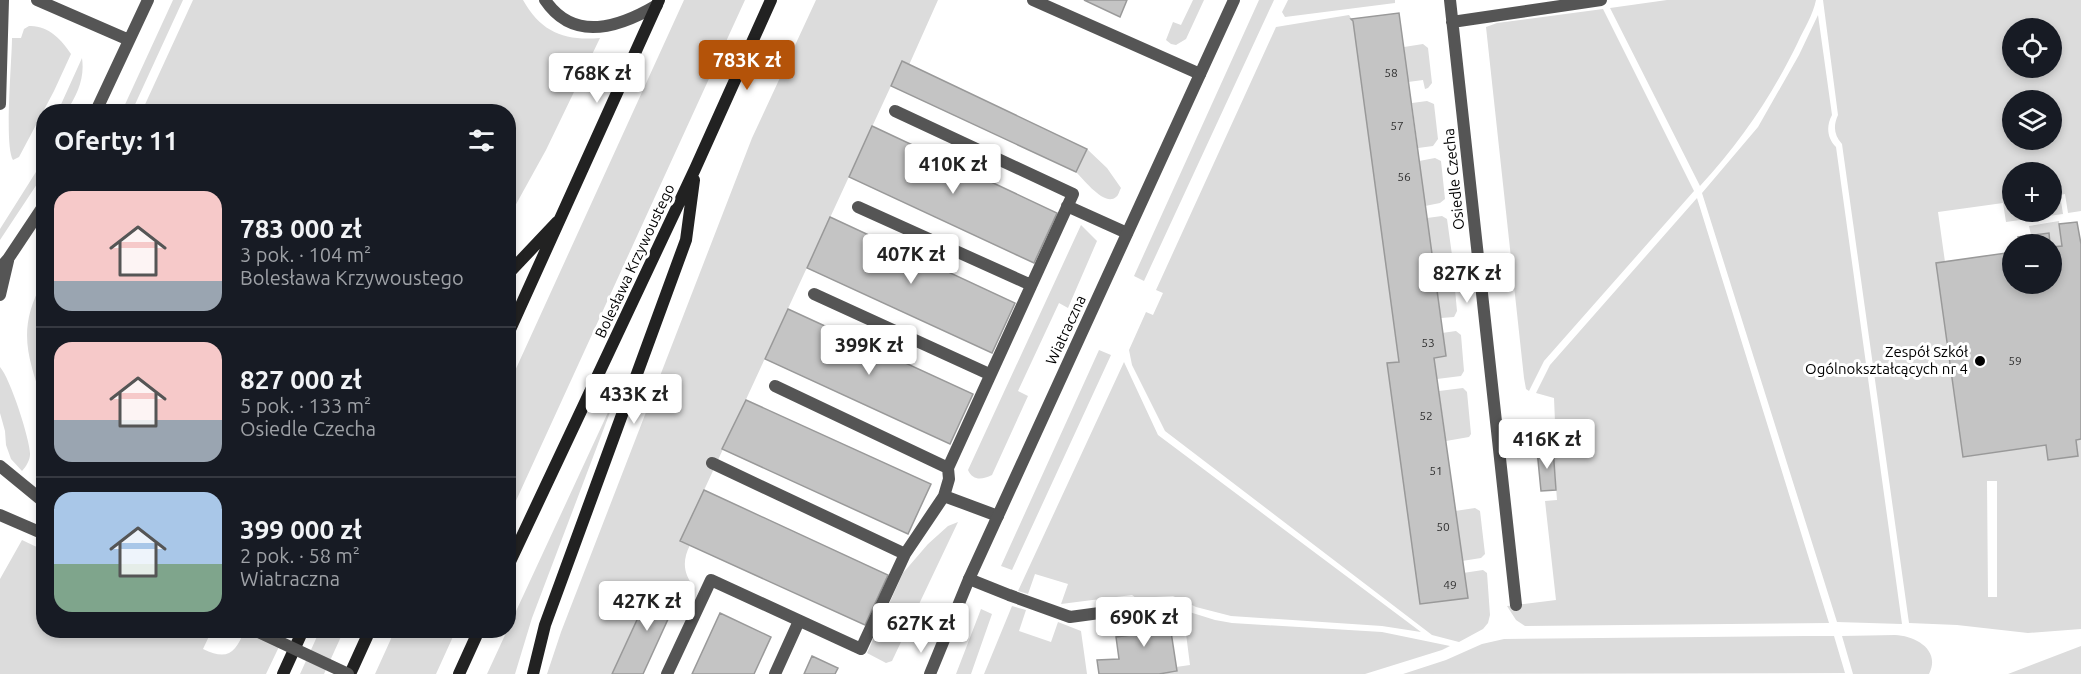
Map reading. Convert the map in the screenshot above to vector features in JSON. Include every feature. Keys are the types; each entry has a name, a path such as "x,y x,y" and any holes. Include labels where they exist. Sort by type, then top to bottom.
{"main road":[{"name":"Bolesława Krzywoustego","path":"516,549 695,169 771,0"},
{"path":"516,317 564,215 658,2"},
{"path":"533,674 545,625 686,240 695,169"},
{"path":"516,266 564,215"},
{"path":"284,674 300,638"},
{"path":"349,674 366,638"},
{"path":"459,674 475,638"}],"street":[{"path":"0,104 3,0"},
{"path":"37,0 129,40"},
{"path":"99,104 148,0"},
{"path":"545,0 561,19 584,27 601,26 642,14 658,2"},
{"path":"1033,0 1200,74"},
{"name":"Wiatraczna","path":"930,674 969,579 1234,0"},
{"name":"Osiedle Czecha","path":"1450,0 1516,605"},
{"path":"1452,22 1600,0"},
{"path":"667,674 711,580 861,649 905,554 944,496 949,479 948,468 1073,194 896,111"},
{"path":"1067,206 1127,233"},
{"path":"858,207 1031,285"},
{"path":"0,295 4,263 36,217"},
{"path":"814,294 989,374"},
{"path":"775,386 948,468"},
{"path":"712,463 905,554"},
{"path":"0,466 36,495"},
{"path":"944,496 998,516"},
{"path":"0,515 36,531"},
{"path":"969,579 1070,617 1129,609"},
{"path":"775,674 799,621"},
{"path":"271,638 349,674"}],"shaded area":[{"path":"173,0 183,0 135,104 125,104"},
{"path":"193,0 523,0 538,20 555,32 575,38 600,38 546,150 516,204 516,104 145,104"},
{"path":"684,0 745,0 516,501 516,369"},
{"path":"816,0 938,0 909,65 902,62 681,540 690,545 685,567 688,578 695,588 694,594 688,597 654,584 612,674 547,674 561,632 752,138"},
{"path":"1193,0 1204,0 1186,39 1176,45 1171,44 1166,40 1173,22 1181,25"},
{"path":"1259,0 1274,0 1144,281 1134,276"},
{"path":"1288,0 1395,0 1395,3 1285,17 1282,12"},
{"path":"1667,0 1816,0 1806,27 1766,100 1729,153 1700,186 1610,8"},
{"name":"Zespół Szkół Ogólnokształcących nr 4","path":"1823,0 2081,0 2081,211 2068,213 2065,194 2062,195 2062,162 2002,162 2002,203 1938,212 1945,262 1936,263 1963,457 2046,445 2048,460 2078,456 2076,440 2081,439 2081,629 2028,633 1957,625 1909,623 1842,144 1837,137 1835,123 1838,115","holes":["1987,481 1997,481 1997,597 1988,597"]},
{"path":"1603,9 1694,191 1544,361 1529,391 1526,389 1524,378 1486,27 1497,23"},
{"path":"1349,15 1353,21 1399,362 1388,363 1420,604 1468,598 1463,573 1483,570 1487,573 1490,615 1488,623 1483,629 1459,642 1432,635 1165,431 1132,365 1129,350 1146,312 1153,315 1163,293 1156,290 1276,27"},
{"path":"1818,15 1832,115 1828,132 1836,147 1902,624 1837,622 1702,193 1758,127 1799,55"},
{"path":"36,26 54,34 71,54 47,104 36,104 36,125 19,157 13,160 9,138 12,38 21,38 24,29"},
{"path":"1423,44 1428,48 1432,83 1425,89 1423,80 1408,82 1404,47"},
{"path":"82,58 81,80 77,92 71,104 61,104"},
{"path":"1427,101 1434,104 1438,139 1433,146 1418,148 1412,103"},
{"path":"1087,149 1107,168 1121,188 1116,197 1111,199 1101,196 1076,172"},
{"path":"1435,158 1441,161 1445,199 1440,203 1425,206 1419,161"},
{"path":"36,172 36,186 0,240 0,229"},
{"path":"1697,198 1829,623 1525,626 1516,620 1507,606 1556,600 1545,501 1557,500 1553,448 1520,451 1534,432 1555,422 1554,398 1536,393 1550,365"},
{"path":"1442,216 1447,219 1452,255 1447,260 1433,262 1427,218"},
{"path":"2059,222 2061,234 2031,234 2029,226"},
{"path":"1081,225 1097,241 1068,308 1059,303 1018,391 1028,396 992,475 981,479 975,478 968,470"},
{"path":"1449,274 1454,278 1457,311 1454,317 1441,318 1435,276"},
{"path":"36,296 36,380 27,342 27,328"},
{"path":"1456,331 1461,335 1464,371 1461,376 1437,379 1434,358 1446,356 1442,333"},
{"path":"1099,350 1111,355 1012,570 1001,566"},
{"path":"1124,362 1158,435 1421,632 1382,626 1231,616 1196,607 1173,596 1136,598 1132,595 1061,604 1068,584 1035,574 1028,594 1018,591"},
{"path":"0,367 14,395 29,446 29,459 22,471 11,459 6,445 0,413"},
{"path":"1463,388 1467,392 1471,434 1469,437 1446,441 1439,391"},
{"path":"612,407 532,618 515,674 487,674 504,638 516,638 516,611"},
{"path":"1475,508 1480,511 1485,554 1481,558 1462,561 1455,511"},
{"path":"958,522 892,661 886,663 867,653 903,573 928,544 948,526"},
{"path":"22,540 36,547 36,638 208,638 203,649 212,653 225,654 234,649 241,638 283,638 266,674 0,674 0,579"},
{"path":"1012,606 1026,610 1019,631 1051,642 1058,622 1081,631 1087,674 984,674"},
{"path":"981,609 992,614 971,674 956,674"},
{"path":"1183,610 1232,623 1382,632 1450,646 1365,674 1159,674 1176,672 1176,667 1190,665"},
{"path":"1895,635 1918,641 1929,651 1932,665 1929,674 1853,674 1842,636"},
{"path":"1834,636 1845,673 1403,674 1446,660 1482,644 1504,639"},
{"path":"316,638 340,638 324,674 300,674"},
{"path":"391,638 452,638 436,674 375,674"},
{"path":"2081,646 2081,674 2008,674"}],"building":[{"path":"1084,0 1127,0 1120,17"},
{"path":"1399,13 1446,356 1434,358 1468,598 1420,604 1387,363 1399,362 1351,19"},
{"path":"902,61 1087,149 1076,172 891,86"},
{"path":"872,126 1057,213 1034,263 849,177"},
{"path":"830,217 1015,303 992,353 807,268"},
{"path":"2077,222 2081,244 2081,439 2076,440 2078,456 2048,460 2046,445 1963,457 1936,263 2002,254 2002,294 2062,294 2062,234 2059,224"},
{"path":"788,309 973,394 950,444 765,359"},
{"path":"746,400 931,484 908,534 722,449"},
{"path":"1553,448 1556,490 1541,491 1537,450"},
{"path":"704,490 888,575 865,625 680,541"},
{"path":"654,583 679,595 643,674 612,674"},
{"path":"1170,610 1168,612 1177,671 1159,674 1099,674 1097,660 1119,659 1116,637 1138,634 1135,615"},
{"path":"720,613 771,637 754,674 692,674"},
{"path":"812,656 838,668 835,674 804,674"}],"place":[{"name":"Zespół Szkół Ogólnokształcących nr 4","path":"1980,361"}]}
